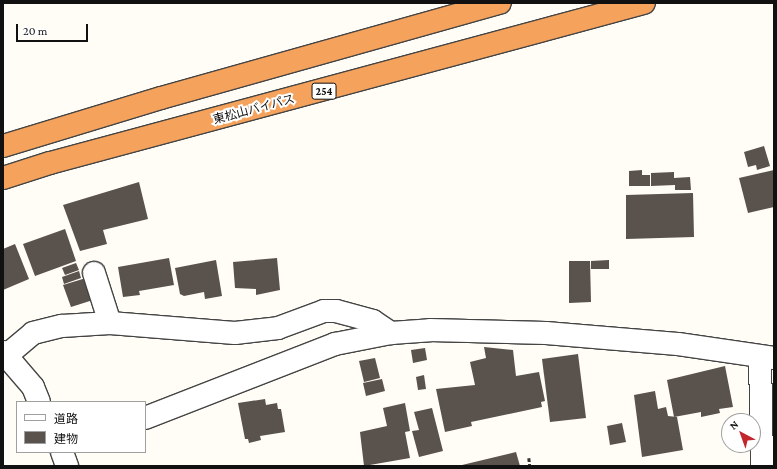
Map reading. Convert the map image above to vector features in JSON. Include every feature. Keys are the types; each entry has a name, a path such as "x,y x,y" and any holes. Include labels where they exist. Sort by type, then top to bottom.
{"highway":[{"path":"3,146 169,96 500,3"},
{"name":"東松山バイパス","path":"3,178 644,3"}],"street":[{"path":"94,273 110,323"},
{"path":"39,401 32,387 5,353 33,333 62,326 110,323 235,333 278,328 324,311 336,311 373,321 391,334"},
{"path":"146,418 335,344 391,334 430,330 546,333 678,344 767,358 762,466"},
{"path":"62,453 67,466"}],"path":[{"path":"529,458 530,466"}],"building":[{"path":"764,146 770,166 757,170 756,165 748,167 744,152"},
{"path":"642,170 642,175 650,175 650,186 629,186 629,171"},
{"path":"774,170 774,207 748,213 739,178"},
{"path":"674,172 674,178 690,177 691,190 675,190 675,185 651,186 651,173"},
{"path":"139,182 148,219 103,230 107,244 80,251 63,205"},
{"path":"693,193 694,237 626,239 626,195"},
{"path":"65,229 76,261 35,276 23,244"},
{"path":"15,244 29,279 3,290 3,249"},
{"path":"169,258 174,285 139,291 140,295 123,297 118,267"},
{"path":"277,258 280,290 256,295 256,289 235,288 233,262"},
{"path":"216,260 222,296 205,299 204,292 184,296 180,294 175,268"},
{"path":"609,260 609,269 591,269 591,261"},
{"path":"569,261 590,261 591,302 569,303"},
{"path":"76,263 79,270 65,275 62,268"},
{"path":"79,271 81,278 64,284 62,277"},
{"path":"86,278 93,300 71,307 63,285"},
{"path":"484,347 513,350 516,376 539,372 545,401 541,402 542,407 471,422 472,426 445,432 436,389 475,385 470,362 486,358"},
{"path":"425,348 427,360 413,363 411,350"},
{"path":"578,354 586,418 550,422 542,359"},
{"path":"375,358 380,378 364,382 359,361"},
{"path":"725,366 733,407 719,409 720,413 701,417 701,412 674,417 667,380"},
{"path":"424,375 426,389 418,390 416,377"},
{"path":"382,379 385,391 366,396 363,383"},
{"path":"655,391 658,409 666,407 668,416 677,417 683,450 642,457 634,395"},
{"path":"265,399 266,405 277,403 278,409 281,409 285,432 260,436 261,440 249,443 248,439 245,439 238,403"},
{"path":"405,403 410,431 405,432 410,458 364,466 360,432 387,426 383,408"},
{"path":"432,408 443,451 419,457 412,431 419,430 414,412"},
{"path":"622,423 626,442 610,445 607,426"},
{"path":"516,452 520,466 462,466 462,465"}]}
